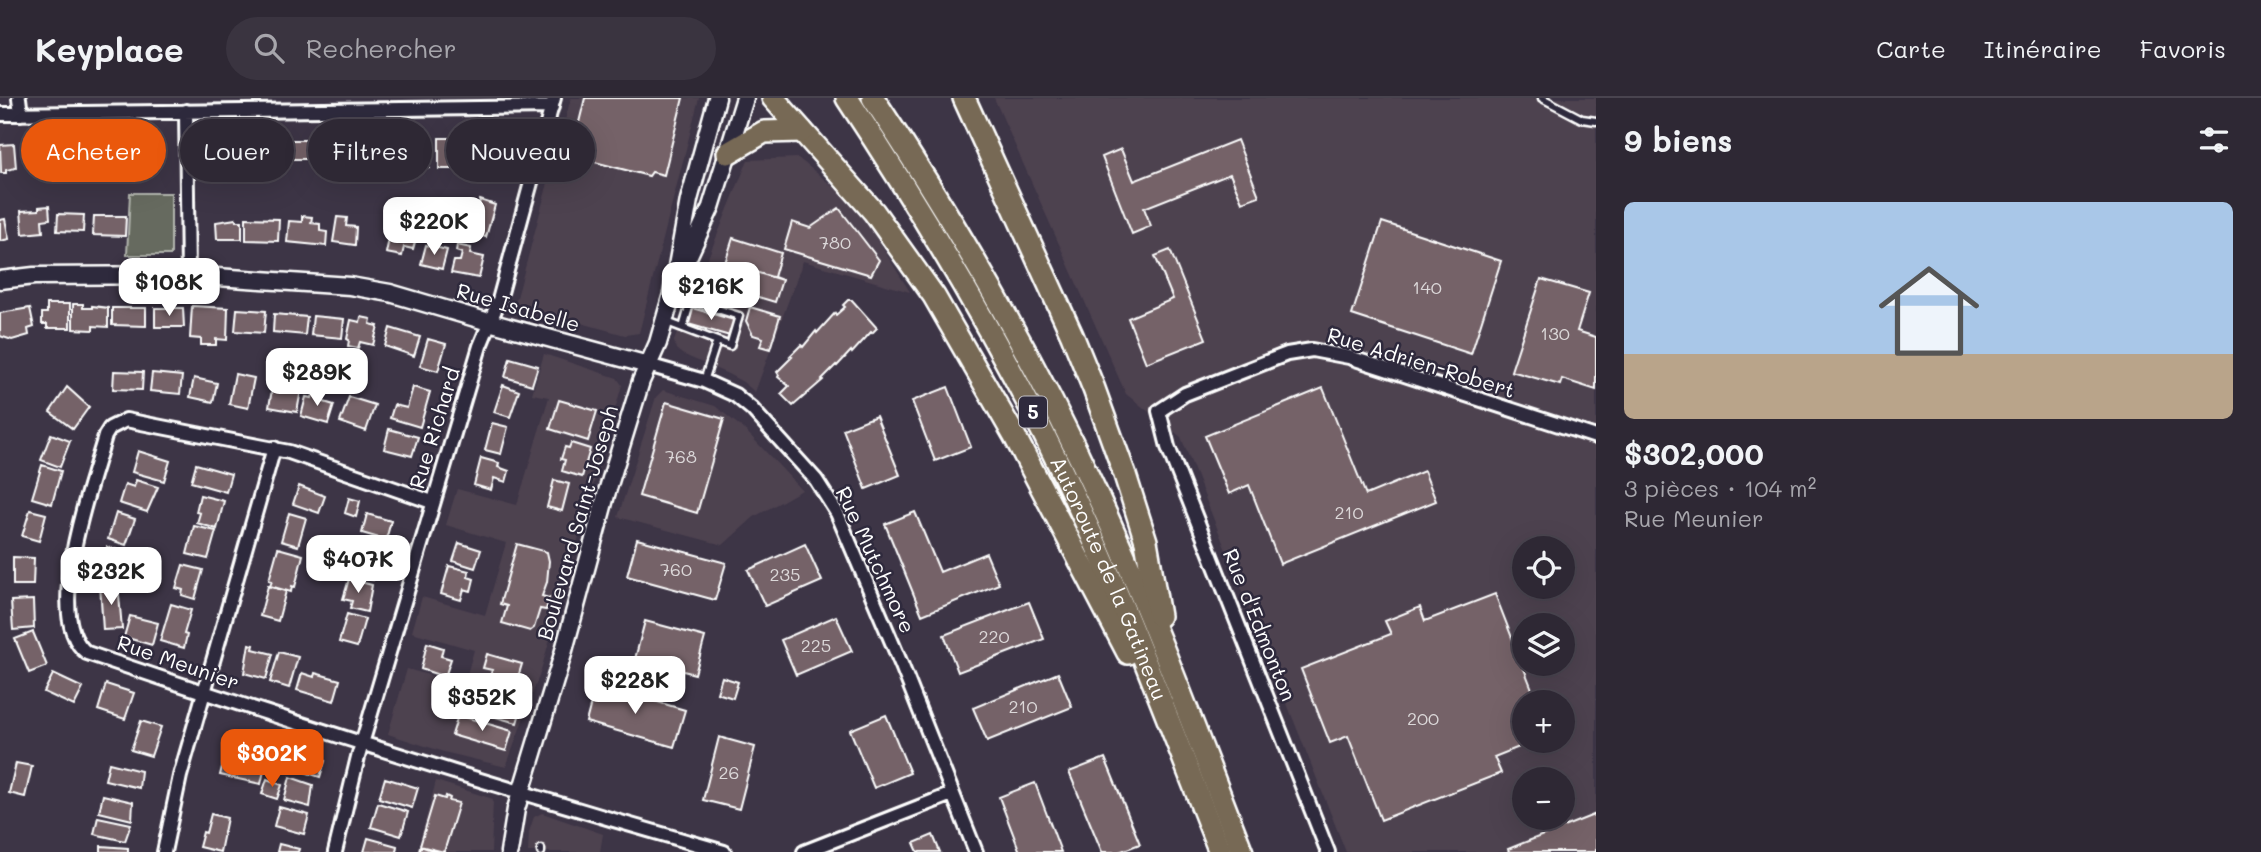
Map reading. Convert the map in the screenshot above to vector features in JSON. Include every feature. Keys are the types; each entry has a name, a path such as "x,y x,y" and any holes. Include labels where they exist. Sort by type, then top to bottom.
{"highway":[{"path":"773,98 874,212 934,296 1020,445 1178,748"},
{"name":"Autoroute de la Gatineau","path":"847,98 938,240 1030,406 1098,549 1220,852"},
{"name":"Autoroute de la Gatineau","path":"873,98 951,220 1043,384 1103,508 1168,663 1242,852"},
{"path":"964,98 1079,352 1118,454 1146,541 1168,663"},
{"path":"728,153 764,132 802,131"}],"main road":[{"name":"Boulevard Saint-Joseph","path":"509,852 516,809 563,654 620,449 640,381 658,344 672,292 690,200 717,98"},
{"name":"Boulevard Saint-Joseph","path":"672,292 711,207 745,98"},
{"name":"Rue Isabelle","path":"0,280 34,276 188,275 370,289 648,365"}],"street":[{"path":"19,98 21,114"},
{"path":"0,114 553,103"},
{"name":"Rue Richard","path":"335,852 362,744 432,502 480,345 499,300 553,103"},
{"path":"186,111 188,275"},
{"name":"Rue Adrien-Robert","path":"1159,411 1185,394 1287,354 1312,350 1349,356 1596,437"},
{"name":"Rue Mutchmore","path":"648,365 728,390 752,409 816,481 837,513 976,852"},
{"name":"Rue d'Edmonton","path":"1159,411 1168,447 1328,852"},
{"name":"Rue Meunier","path":"432,502 274,448 126,420 110,428 101,449 72,555 69,604 70,622 76,642 87,653 204,693 521,791 689,847 724,852"},
{"path":"164,852 180,776 274,448"},
{"path":"804,852 952,794"}],"lane":[{"path":"1542,98 1582,119 1596,121"},
{"path":"664,321 697,330 730,346 739,316 705,308 672,292"},
{"path":"683,328 691,300"},
{"path":"704,381 716,338"}],"shaded area":[{"path":"571,98 699,98 639,333 625,335 515,305 548,182 595,182 595,119 565,119"},
{"path":"994,98 1596,98 1596,852 1346,852 1181,437 1126,394"},
{"path":"798,158 856,205 910,292 803,261 755,392 728,374 682,354 676,349 674,341 748,160"},
{"path":"544,354 617,378 622,385 541,670 506,767 444,752 388,734 407,669 464,685 474,650 412,632 422,597 485,615 506,543 446,525 457,489 517,505 549,397 532,394"},
{"path":"663,390 715,406 745,430 802,490 754,517 723,545 618,517 656,397"},
{"path":"436,781 493,799 491,852 417,852"},
{"path":"542,813 603,834 600,852 528,852 529,832 534,817"}],"green space":[{"path":"130,193 171,193 171,255 127,255"}],"building":[{"path":"585,98 683,98 664,175 652,172 649,176 595,162 595,119 580,119"},
{"path":"439,138 446,138 446,169 439,169"},
{"path":"294,140 308,140 308,159 294,159"},
{"path":"1237,140 1259,196 1242,202 1230,174 1144,208 1151,226 1132,234 1102,157 1121,149 1134,181"},
{"path":"14,144 16,168 1,173 0,145"},
{"path":"480,200 495,205 486,237 466,232 473,206 478,208"},
{"path":"49,206 50,219 42,220 43,232 23,234 21,211 39,210 39,207"},
{"path":"839,208 879,260 871,275 784,249 792,222 810,228"},
{"path":"58,214 84,215 83,232 57,231"},
{"path":"94,216 126,216 125,236 93,235"},
{"path":"302,216 312,217 311,223 320,224 320,231 327,232 326,246 287,242 289,221 302,222"},
{"path":"337,217 347,218 346,226 356,227 355,245 333,242"},
{"path":"246,218 279,219 278,241 246,240"},
{"path":"5,219 9,239 0,241 0,220"},
{"path":"236,219 242,221 242,239 217,239 216,222"},
{"path":"386,220 410,226 407,236 416,239 413,249 404,247 402,256 386,253 390,234 384,233"},
{"path":"1382,222 1501,261 1471,354 1352,315"},
{"path":"733,238 781,253 774,277 782,280 725,263"},
{"path":"426,245 447,250 442,269 421,264"},
{"path":"457,245 471,248 470,254 484,257 479,278 451,273 454,261 460,261 462,253 456,251"},
{"path":"1170,250 1206,339 1146,363 1128,318 1173,299 1155,256"},
{"path":"725,263 782,280 775,302 718,285"},
{"path":"1541,279 1589,293 1577,331 1596,337 1596,390 1562,379 1560,385 1511,371"},
{"path":"852,300 877,328 793,406 781,394 789,386 778,377 777,372 801,345 803,347 816,331 817,333 835,313 836,315 845,307 843,305"},
{"path":"47,304 70,304 70,328 47,328 47,324 42,324 42,313 47,313"},
{"path":"73,304 83,304 83,308 108,308 108,327 93,326 93,330 73,329"},
{"path":"192,306 228,308 227,340 216,339 216,345 201,345 201,339 190,338"},
{"path":"750,307 780,316 770,349 760,346 763,338 753,335 746,321"},
{"path":"30,308 34,327 28,329 29,335 12,340 0,336 0,313"},
{"path":"112,308 146,308 146,326 112,325"},
{"path":"155,308 183,308 184,327 155,327"},
{"path":"692,308 734,320 730,336 688,324"},
{"path":"237,309 266,311 264,333 235,331"},
{"path":"274,314 307,317 305,335 273,332"},
{"path":"313,316 344,319 342,338 311,335"},
{"path":"361,317 371,319 370,324 378,326 373,345 360,342 358,348 348,346 351,320 360,322"},
{"path":"390,328 420,337 414,356 385,346"},
{"path":"428,339 446,344 438,371 420,366"},
{"path":"510,358 538,366 532,385 505,377"},
{"path":"114,371 143,372 142,390 113,389"},
{"path":"152,373 182,376 180,394 150,391"},
{"path":"235,374 254,378 248,408 229,404"},
{"path":"194,378 217,383 213,402 190,397"},
{"path":"273,384 301,390 297,412 269,407"},
{"path":"503,385 519,391 510,417 494,412"},
{"path":"67,387 89,407 73,429 50,412"},
{"path":"413,387 430,392 420,427 390,418 394,405 407,408"},
{"path":"948,387 971,447 935,461 912,401"},
{"path":"315,388 324,391 321,401 334,405 328,424 301,416 306,397 312,398"},
{"path":"1323,388 1366,495 1424,471 1436,501 1280,564 1249,485 1229,494 1205,436"},
{"path":"349,397 375,405 366,431 340,422"},
{"path":"559,400 597,411 588,441 550,429"},
{"path":"666,402 724,419 697,513 639,496"},
{"path":"876,416 900,475 866,489 843,429"},
{"path":"492,423 508,427 501,454 485,450"},
{"path":"389,429 418,437 412,456 384,449"},
{"path":"51,434 70,441 60,467 41,460"},
{"path":"571,443 590,449 582,477 562,471 565,460 561,459 565,447 569,448"},
{"path":"138,451 170,461 164,481 132,472"},
{"path":"481,458 499,463 498,467 509,471 506,482 494,478 491,490 474,485"},
{"path":"196,464 231,474 226,492 191,482"},
{"path":"42,465 61,471 52,504 32,498"},
{"path":"136,480 158,487 147,512 119,503 125,484 134,487"},
{"path":"554,480 569,484 562,511 547,507"},
{"path":"299,486 325,496 319,513 293,504"},
{"path":"200,495 224,501 217,529 197,523 200,513 196,512"},
{"path":"349,498 360,501 356,517 345,513"},
{"path":"30,510 46,514 39,541 22,536"},
{"path":"915,512 940,572 986,553 999,584 922,615 885,524"},
{"path":"116,513 135,519 126,545 108,539"},
{"path":"289,513 306,518 298,546 281,541"},
{"path":"367,514 391,521 386,540 362,533"},
{"path":"194,526 216,531 208,559 187,554"},
{"path":"637,539 726,563 715,600 627,576"},
{"path":"459,543 481,550 475,568 453,561"},
{"path":"365,544 382,548 380,554 383,554 373,580 356,576 359,565 353,564 355,554 361,556"},
{"path":"517,544 547,552 549,561 547,582 542,596 549,598 546,610 540,609 534,628 530,631 502,623 507,606 500,604"},
{"path":"805,544 822,581 765,606 748,570"},
{"path":"107,547 123,551 116,575 100,571"},
{"path":"278,548 303,555 295,587 292,586 291,592 270,586 272,581 269,580"},
{"path":"13,557 34,558 33,585 13,585"},
{"path":"183,565 203,570 195,599 182,595 183,590 176,588"},
{"path":"449,566 469,571 468,577 474,579 471,591 464,589 461,600 441,594"},
{"path":"349,579 372,585 367,612 350,608 352,601 343,599"},
{"path":"118,584 122,629 103,630 100,585"},
{"path":"268,586 286,591 278,621 260,616"},
{"path":"1495,594 1512,638 1512,676 1527,676 1532,690 1512,690 1512,750 1494,757 1501,773 1381,820 1348,736 1330,743 1301,669 1391,634 1385,621 1420,607 1425,621"},
{"path":"33,600 34,628 13,630 11,601"},
{"path":"1029,602 1044,639 958,672 944,635"},
{"path":"171,604 191,610 184,634 187,635 184,648 160,641"},
{"path":"347,614 365,619 357,647 339,642"},
{"path":"130,616 158,623 152,645 124,637"},
{"path":"836,616 852,651 796,675 781,640"},
{"path":"645,621 705,637 695,674 635,659"},
{"path":"33,632 47,666 29,673 15,639"},
{"path":"427,643 443,648 441,656 451,659 445,677 421,669"},
{"path":"249,644 254,645 253,649 273,654 266,679 244,673"},
{"path":"279,652 298,657 289,688 270,682"},
{"path":"487,654 522,664 513,694 487,686 492,670 483,668"},
{"path":"302,673 314,677 315,673 340,680 334,701 297,690"},
{"path":"1058,673 1072,707 987,741 973,708"},
{"path":"53,674 83,688 74,706 44,692"},
{"path":"722,677 738,682 733,698 717,693"},
{"path":"106,684 134,693 125,719 98,710"},
{"path":"596,684 685,710 674,747 586,722"},
{"path":"466,686 523,703 517,723 460,707"},
{"path":"458,715 512,731 506,751 452,735"},
{"path":"886,715 910,773 874,788 850,730"},
{"path":"141,721 161,727 151,756 131,750"},
{"path":"719,737 755,747 739,809 703,800"},
{"path":"297,752 325,761 320,777 292,768"},
{"path":"244,756 266,762 261,784 220,775 224,759 241,764"},
{"path":"1105,758 1140,844 1119,852 1102,852 1069,772"},
{"path":"16,763 32,766 25,797 9,793"},
{"path":"109,763 141,771 139,788 105,780"},
{"path":"290,777 313,785 310,807 284,800"},
{"path":"385,778 418,788 412,808 379,798"},
{"path":"267,779 282,785 277,799 262,794"},
{"path":"1035,783 1061,852 1020,852 999,797"},
{"path":"103,795 133,802 132,820 99,812"},
{"path":"435,796 445,799 446,796 450,798 449,801 459,803 444,852 420,846"},
{"path":"378,803 408,812 401,836 371,827"},
{"path":"279,807 309,815 304,834 274,826"},
{"path":"211,814 227,818 220,852 199,847"},
{"path":"1596,814 1596,852 1509,852 1508,849 1556,830 1575,830 1575,822"},
{"path":"98,817 131,824 125,841 94,834"},
{"path":"933,835 940,852 918,852 914,843"},
{"path":"368,838 397,846 396,852 364,852"},
{"path":"279,844 299,849 298,852 277,852"},
{"path":"101,846 128,848 128,852 101,852"},
{"path":"420,846 438,852 419,851"}]}
